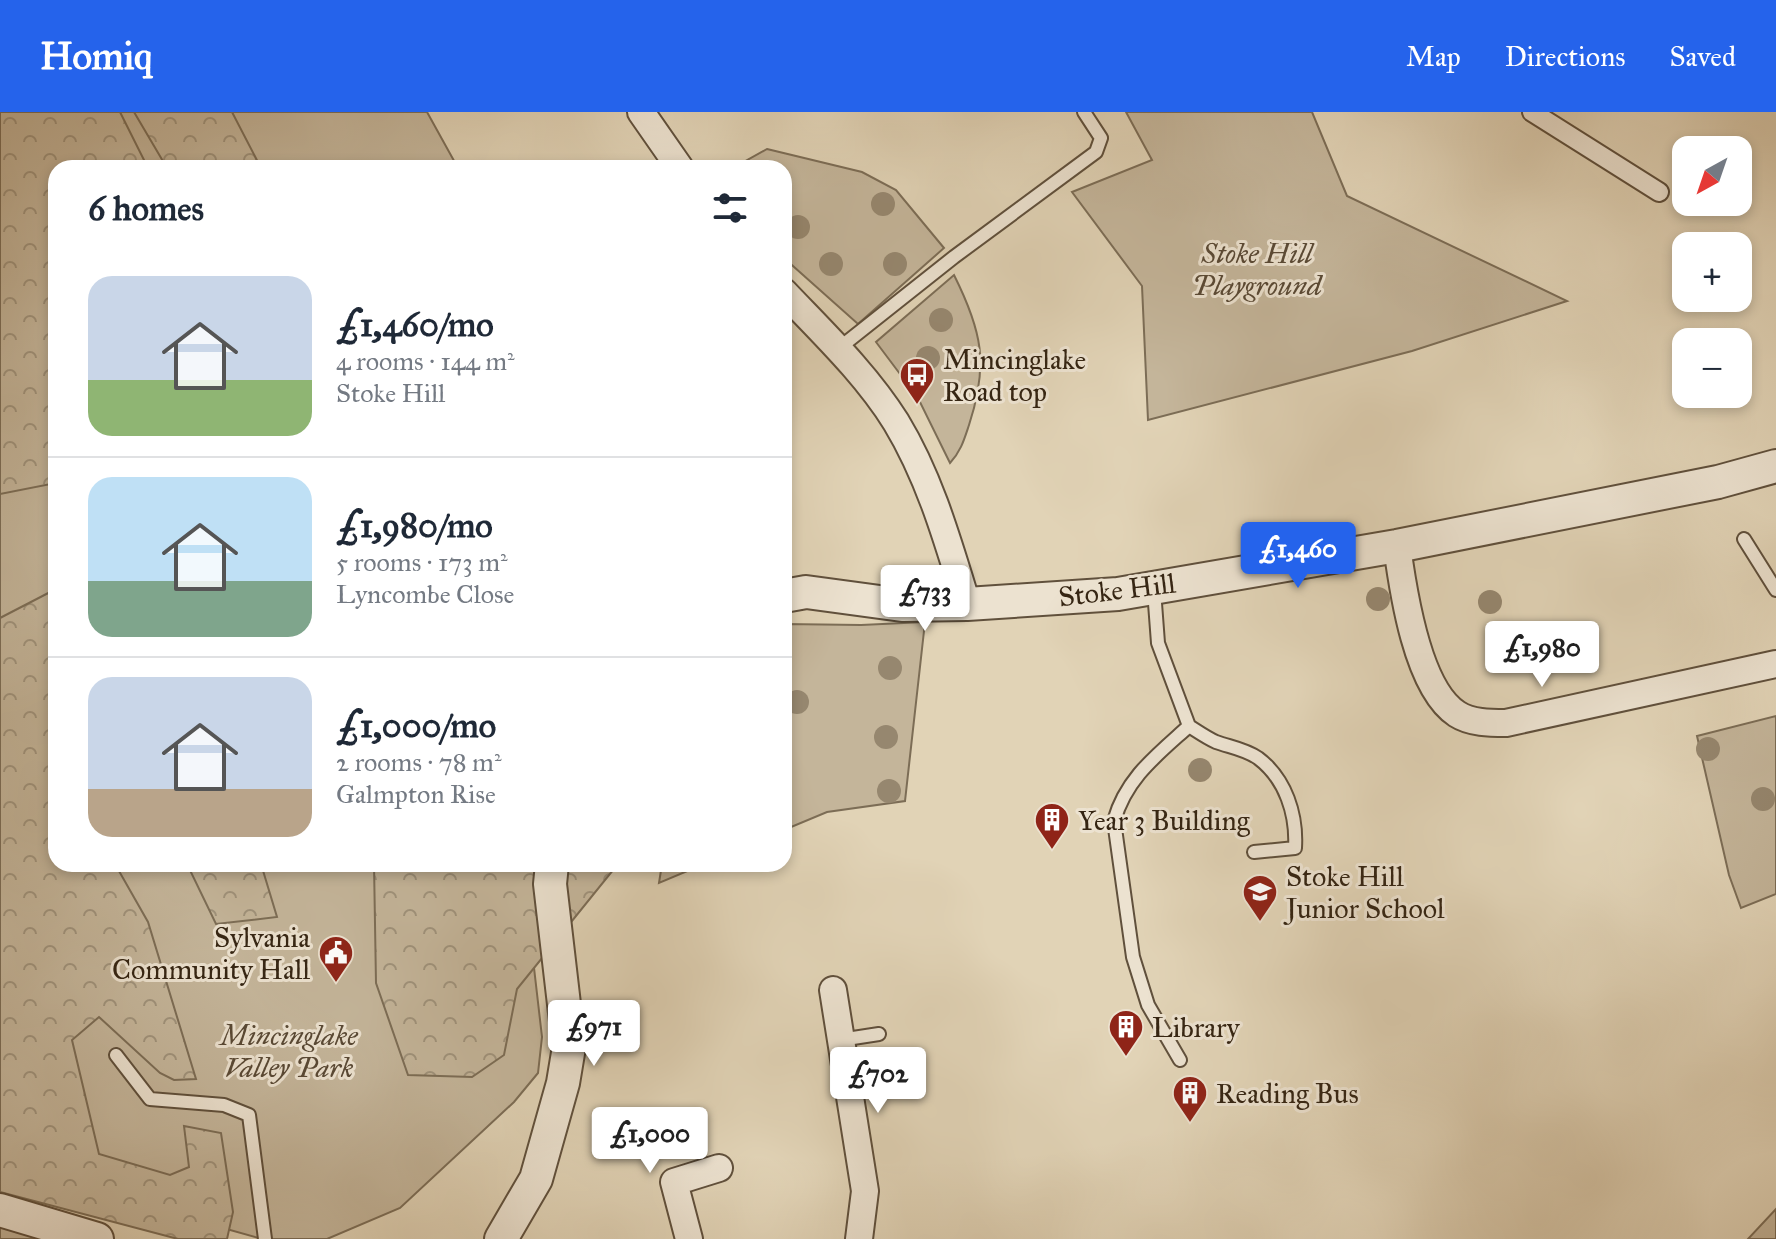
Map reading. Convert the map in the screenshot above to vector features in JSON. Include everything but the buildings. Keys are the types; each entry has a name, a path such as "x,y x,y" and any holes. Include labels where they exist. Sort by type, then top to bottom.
{"street":[{"path":"641,112 674,160"},
{"path":"1532,112 1659,192"},
{"path":"792,300 838,349 895,422 940,517 967,604"},
{"name":"Stoke Hill","path":"792,595 806,592 902,605 1118,594 1397,546 1718,482 1776,466"},
{"path":"1397,546 1404,601 1431,684 1458,715 1481,723 1506,723 1776,664"},
{"path":"501,1239 536,1179 563,1083 569,1047 550,884 551,872"},
{"path":"833,990 865,1191 859,1239"},
{"path":"689,1239 674,1182 719,1168"},
{"path":"0,1210 97,1239"}],"lane":[{"path":"838,349 954,257 1096,152 1101,138 1084,112"},
{"path":"1744,539 1776,590"},
{"path":"1154,588 1158,643 1189,726 1214,741 1257,758 1279,779 1296,828 1295,848 1254,852"},
{"path":"1180,1060 1148,1005 1133,957 1114,821 1120,800 1135,777 1147,762 1189,726"},
{"path":"840,1040 879,1034"},
{"path":"116,1055 150,1099 224,1105 249,1115 265,1239"}],"green space":[{"name":"Mincinglake Valley Park","path":"0,112 427,112 454,160 48,160 48,872 525,872 542,1037 538,1073 514,1102 400,1208 327,1239 262,1239 0,1173"},
{"path":"0,112 120,112 144,160 48,160 48,485 0,494"},
{"path":"134,112 232,112 257,160 162,160"},
{"name":"Stoke Hill Playground","path":"1126,112 1312,112 1347,196 1567,301 1412,351 1148,420 1142,286 1072,192 1152,160"},
{"path":"767,149 862,172 896,190 944,248 858,324 792,265 792,160 747,160"},
{"path":"954,275 971,313 980,348 980,365 979,384 969,425 960,450 950,463 918,398 876,342"},
{"path":"48,593 48,872 120,872 148,922 196,1079 174,1080 160,1073 99,1017 72,1040 99,1154 170,1175 189,1167 184,1126 221,1133 233,1212 227,1239 178,1239 0,1192 0,618"},
{"path":"925,622 905,801 827,812 792,827 792,624"},
{"path":"1776,716 1776,894 1741,908 1729,875 1697,736"},
{"path":"191,872 263,872 277,917 216,924"},
{"path":"374,872 612,872 517,989 504,1055 472,1077 408,1075 376,983"},
{"path":"661,872 685,872 659,883"},
{"path":"0,1201 76,1239 0,1239"},
{"path":"1776,1209 1776,1239 1748,1239"}],"place":[{"name":"Mincinglake Road top","path":"917,406"},
{"name":"Year 3 Building","path":"1052,851"},
{"name":"Stoke Hill Junior School","path":"1260,923"},
{"name":"Sylvania Community Hall","path":"336,984"},
{"name":"Library","path":"1126,1058"},
{"name":"Reading Bus","path":"1190,1124"}]}
